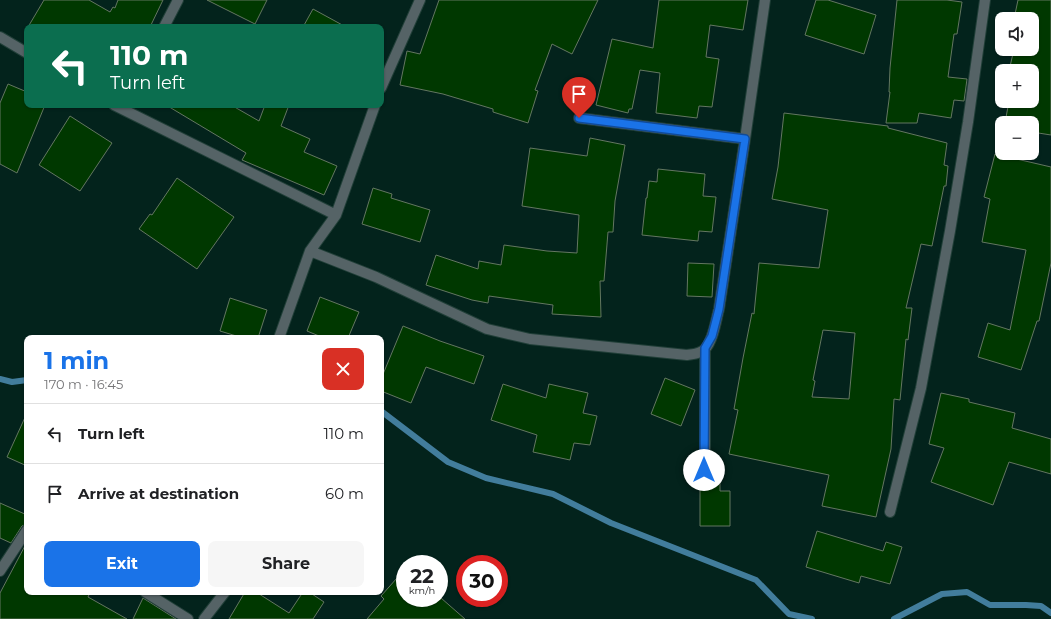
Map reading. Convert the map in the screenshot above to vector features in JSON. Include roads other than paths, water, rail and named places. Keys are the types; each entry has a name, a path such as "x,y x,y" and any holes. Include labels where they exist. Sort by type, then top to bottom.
{"street":[{"path":"166,24 178,0"},
{"path":"384,81 420,0"},
{"path":"310,251 376,277 487,329 530,339 687,355 697,354 705,348 712,336 719,309 765,0"},
{"path":"890,512 921,388 950,231 968,122 984,0"},
{"path":"0,37 24,51"},
{"path":"123,108 336,215"},
{"path":"280,335 310,251 336,215 373,108"},
{"path":"579,118 745,139"},
{"path":"704,470 705,348"},
{"path":"0,571 24,535"},
{"path":"151,595 188,619"},
{"path":"204,619 223,595"}],"waterway":[{"path":"0,379 12,382 24,380"},
{"path":"384,413 448,462 486,478 553,494 611,523 756,580 789,614 812,619"},
{"path":"894,619 942,594 967,592 990,605 1041,606 1051,613"}]}
